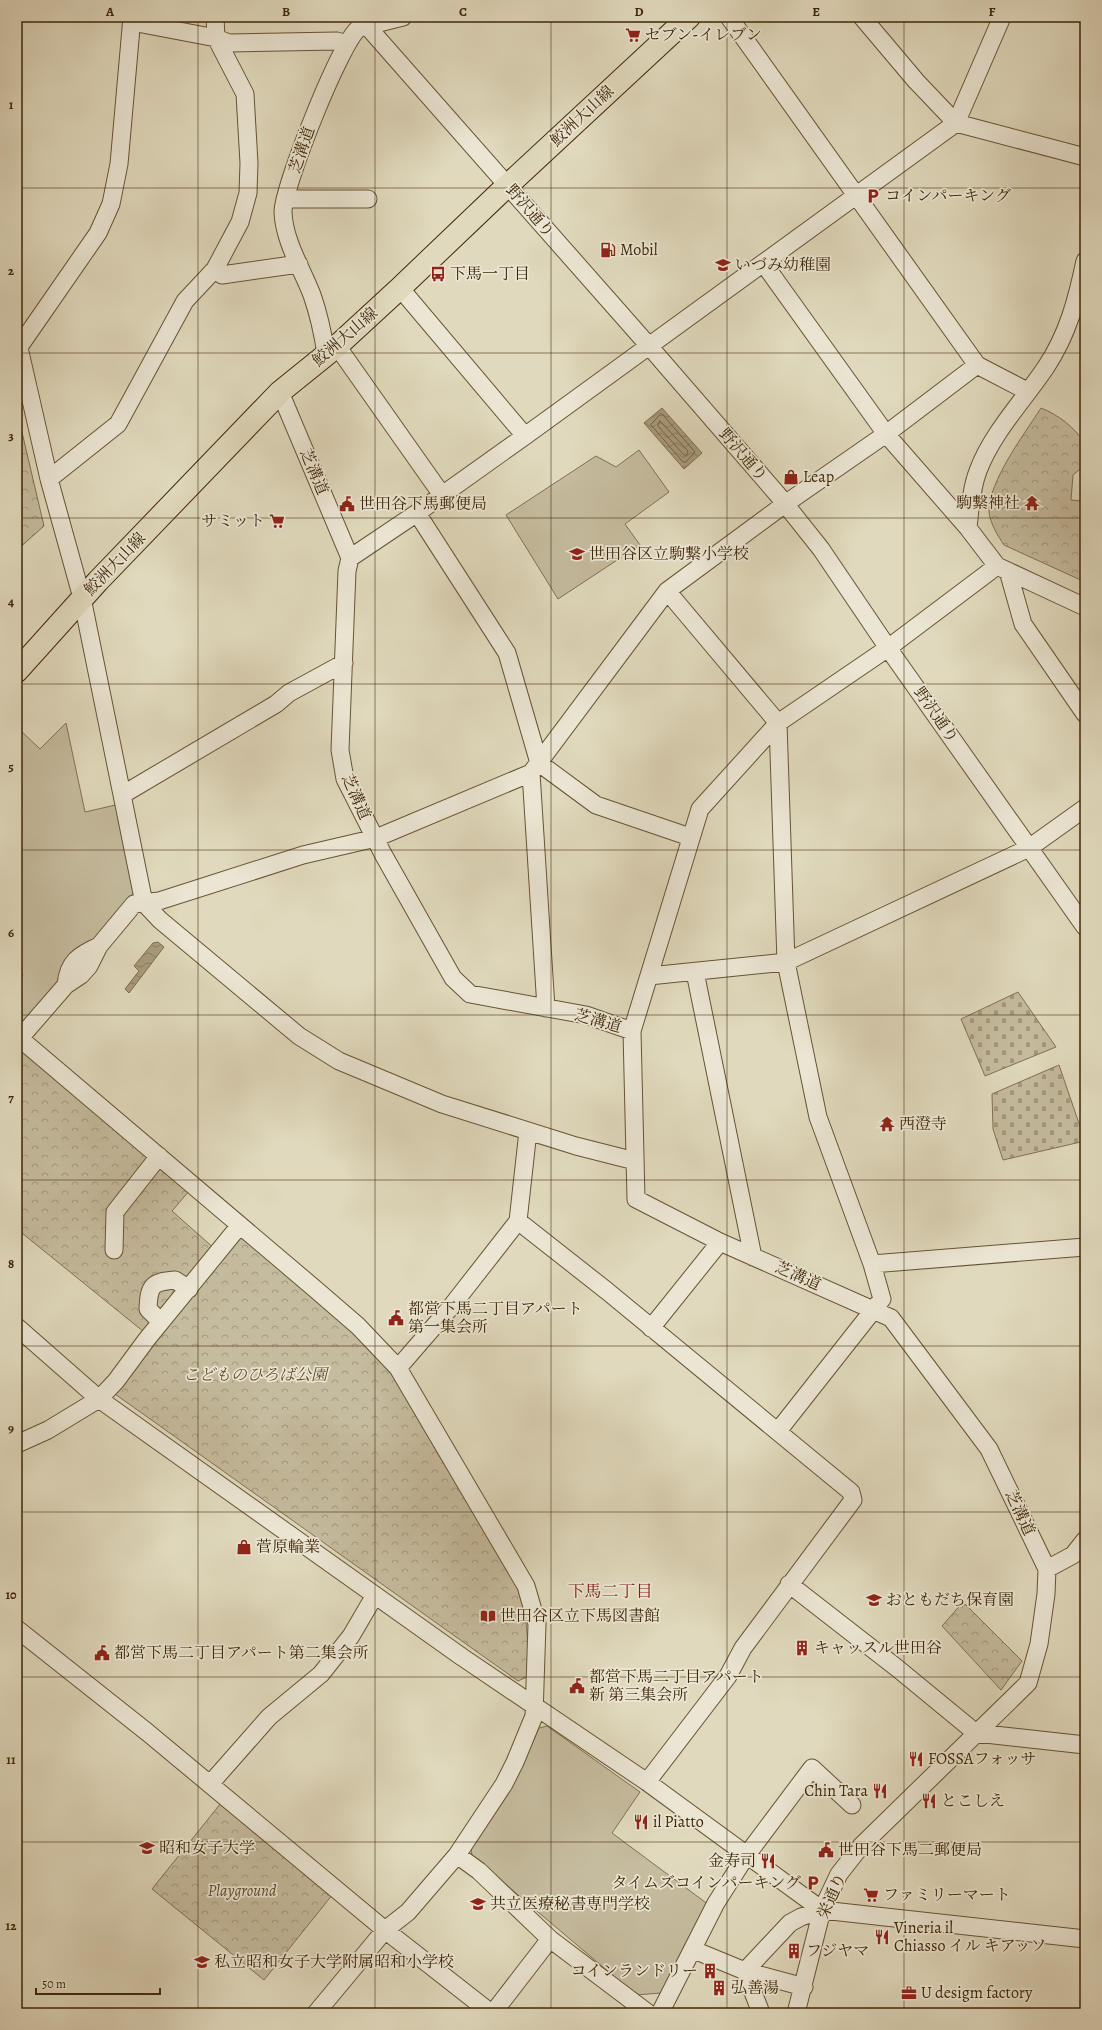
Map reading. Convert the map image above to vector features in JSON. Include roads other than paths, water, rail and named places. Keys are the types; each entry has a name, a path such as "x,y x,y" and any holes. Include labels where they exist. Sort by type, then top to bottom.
{"main road":[{"name":"鮫洲大山線","path":"17,671 82,598 280,392 331,350 400,288 508,185 689,17"}],"street":[{"path":"49,479 118,424 185,301 214,269 240,222 248,193 249,163 245,94 216,38 215,17"},
{"path":"363,22 402,17"},
{"path":"729,17 977,365 1027,391"},
{"path":"862,17 916,81 956,124 1085,157"},
{"path":"350,558 417,513 525,436 956,124 1002,17"},
{"path":"347,44 338,41 229,42 132,20 119,164 111,204 98,234 18,343 49,479 82,598 144,903 160,920 299,1036 339,1061 442,1104 528,1131 635,1161"},
{"name":"芝溝道","path":"331,350 312,295 286,230 283,211 293,174 312,120 347,44 363,22"},
{"name":"野沢通り","path":"363,22 649,346 821,548 888,648 1085,927"},
{"path":"286,199 368,199"},
{"path":"968,528 970,509 978,472 985,456 1027,391 1046,366 1068,325 1080,287 1085,262"},
{"path":"214,269 222,275 299,264"},
{"path":"764,264 886,434 1003,568 1023,624 1085,714"},
{"path":"400,288 525,436"},
{"path":"331,350 442,495"},
{"path":"316,2013 385,1930 408,1912 457,1855 504,1784 516,1762 532,1724 534,1706 537,1624 526,1586 398,1368 358,1326 19,1037 66,985 81,975 89,966 99,946 134,904 159,901 303,855 376,838 535,768 666,591 785,504 886,434 977,365"},
{"name":"芝溝道","path":"280,392 350,558 347,571 340,750 345,779 453,978 470,994 586,1015 632,1031 636,1199 720,1242 891,1318 990,1449 1047,1569"},
{"path":"417,513 507,654 535,768 546,1008"},
{"path":"632,1031 690,836 700,809 778,723 1003,568"},
{"path":"1003,568 1085,606"},
{"path":"666,591 778,723 786,962 818,1117 872,1264 882,1299 778,1431"},
{"path":"122,795 276,704 289,693 344,663"},
{"path":"535,768 596,806 690,836"},
{"path":"649,976 786,962 1029,848 1085,808"},
{"path":"695,972 753,1257"},
{"path":"398,1368 450,1308 518,1221 528,1131"},
{"path":"114,1250 115,1212 158,1156"},
{"path":"518,1221 652,1328 851,1492 852,1500 743,1648 728,1676 647,1782"},
{"path":"17,1444 48,1430 99,1399 116,1381 161,1322 240,1225"},
{"path":"652,1328 720,1242"},
{"path":"872,1264 1085,1247"},
{"path":"161,1322 148,1309 149,1293 153,1282 176,1280 189,1289"},
{"path":"17,1327 99,1399 375,1595 534,1706 647,1782 746,1856 822,1910"},
{"path":"1047,1569 1073,1555 1085,1539"},
{"name":"栄通り","path":"796,2013 804,1987 822,1910 839,1874 861,1846 1028,1683 1039,1644 1046,1594 1047,1569"},
{"path":"789,1584 897,1668 976,1733 1085,1744"},
{"path":"210,1784 269,1717 321,1674 351,1636 375,1595"},
{"path":"17,1629 210,1784 385,1930 492,2013 550,1939"},
{"path":"660,2013 694,1950 716,1903 746,1856 812,1768 852,1804"},
{"path":"457,1855 478,1871 550,1939 648,2013"},
{"path":"745,1971 790,1923 801,1917 822,1910 1085,1939"},
{"path":"694,1950 745,1971 804,1987"},
{"path":"745,1971 761,2013"}],"water":[{"path":"662,408 702,453 684,469 644,423"},
{"path":"158,942 164,947 129,993 125,989 139,971 134,966 153,943"}],"place":[{"name":"セブン-イレブン","path":"633,35"},
{"name":"コインパーキング","path":"873,196"},
{"name":"Mobil","path":"608,250"},
{"name":"いづみ幼稚園","path":"723,265"},
{"name":"下馬一丁目","path":"438,274"},
{"name":"Leap","path":"791,477"},
{"name":"駒繋神社","path":"1032,503"},
{"name":"世田谷下馬郵便局","path":"347,504"},
{"name":"サミット","path":"277,521"},
{"name":"世田谷区立駒繋小学校","path":"577,554"},
{"name":"西澄寺","path":"887,1124"},
{"name":"都営下馬二丁目アパート 第一集会所","path":"396,1318"},
{"name":"菅原輪業","path":"244,1547"},
{"name":"おともだち保育園","path":"874,1600"},
{"name":"世田谷区立下馬図書館","path":"488,1616"},
{"name":"キャッスル世田谷","path":"802,1648"},
{"name":"都営下馬二丁目アパート第二集会所","path":"102,1653"},
{"name":"都営下馬二丁目アパート 新 第三集会所","path":"577,1686"},
{"name":"FOSSAフォッサ","path":"916,1759"},
{"name":"Chin Tara","path":"880,1791"},
{"name":"とこしえ","path":"929,1801"},
{"name":"il Piatto","path":"641,1822"},
{"name":"昭和女子大学","path":"147,1848"},
{"name":"世田谷下馬二郵便局","path":"826,1850"},
{"name":"金寿司","path":"768,1861"},
{"name":"タイムズコインパーキング","path":"813,1883"},
{"name":"ファミリーマート","path":"871,1895"},
{"name":"共立医療秘書専門学校","path":"478,1904"},
{"name":"Vineria il Chiasso イル キアッソ","path":"882,1937"},
{"name":"フジヤマ","path":"794,1951"},
{"name":"私立昭和女子大学附属昭和小学校","path":"202,1962"},
{"name":"コインランドリー","path":"710,1971"},
{"name":"弘善湯","path":"719,1988"},
{"name":"U desigm factory","path":"909,1993"}],"district":[{"name":"下馬二丁目","path":"610,1591"}],"park label":[{"name":"こどものひろば公園","path":"255,1375"},
{"name":"Playground","path":"242,1891"}]}
